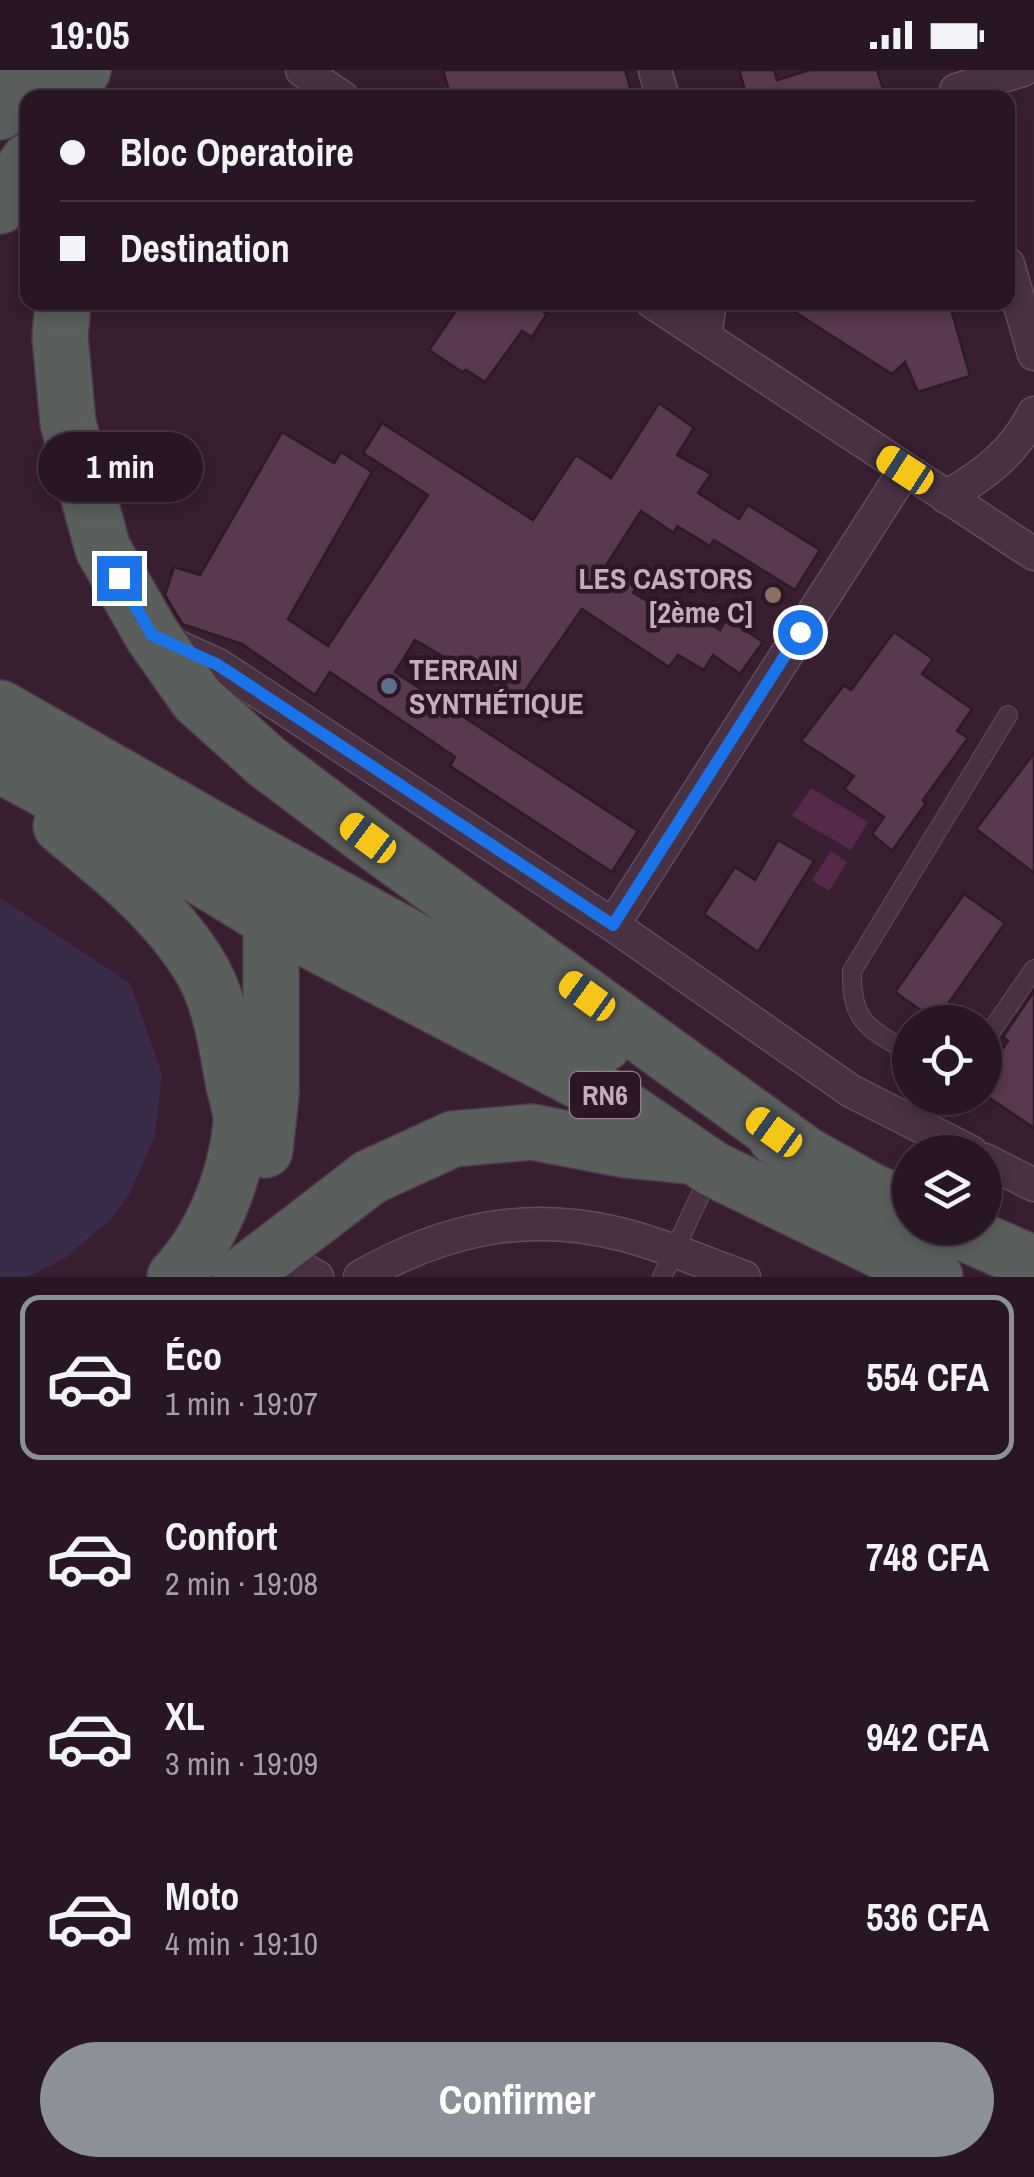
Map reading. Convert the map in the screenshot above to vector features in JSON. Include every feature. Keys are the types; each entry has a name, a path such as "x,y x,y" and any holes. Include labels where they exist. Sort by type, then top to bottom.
{"highway":[{"path":"0,112 27,70"},
{"path":"0,206 20,174"},
{"name":"RN6","path":"62,310 60,337 68,423 103,550 152,635 197,700 268,762 806,1154"},
{"path":"0,708 246,848 890,1200"},
{"name":"RN6","path":"0,765 148,845 271,920 600,1092 702,1163 935,1277"},
{"path":"0,777 117,871 152,908 198,962 220,1015 241,1122 222,1202 194,1256 174,1277"},
{"path":"246,848 271,920 272,1095 260,1196 264,1271"},
{"path":"264,1271 370,1177 453,1139 532,1132 702,1163"},
{"path":"991,1245 1034,1264"}],"street":[{"path":"302,70 331,90"},
{"path":"955,86 1023,70"},
{"path":"1017,265 1034,354"},
{"path":"664,310 1034,554"},
{"path":"705,337 709,310"},
{"path":"946,497 984,475 1022,438 1034,413"},
{"path":"613,925 905,470"},
{"path":"152,635 218,665 613,925 852,1091 937,1135"},
{"path":"1002,1169 1034,1185"},
{"path":"360,1277 439,1238 492,1226 565,1225 621,1234 666,1265 744,1277"}],"lane":[{"path":"892,1042 868,1028 852,1001 852,970 1008,715"},
{"path":"1002,1016 1034,970"},
{"path":"666,1265 702,1163"}],"shaded area":[{"path":"811,788 868,822 851,850 792,816"},
{"path":"831,851 847,862 829,891 812,880"},
{"path":"0,898 130,983 162,1074 155,1136 130,1193 112,1218 65,1258 25,1277 0,1277"}],"building":[{"path":"443,70 625,70 631,90 449,90"},
{"path":"739,70 774,70 777,80 810,70 877,70 883,90 745,90"},
{"path":"456,310 541,310 547,314 532,337 522,331 485,382 429,350"},
{"path":"792,310 951,310 970,376 918,392 905,362 892,374"},
{"path":"659,403 694,428 677,455 711,474 698,493 739,519 748,505 820,550 795,590 714,540 710,546 677,526 674,533 641,511 607,564 638,584 633,593 685,622 693,612 720,630 727,618 763,642 740,674 713,655 704,670 678,655 669,667 582,609 518,701 415,640 395,672 638,831 612,872 450,766 455,757 330,672 315,695 242,644 182,624 165,595 174,567 200,575 282,432 334,463 341,452 372,472 288,619 328,646 428,495 363,453 382,423 533,520 576,455 611,478"},
{"path":"894,632 933,659 922,674 972,709 957,731 968,738 892,851 872,834 884,817 844,789 854,776 801,741 844,685 851,690"},
{"path":"1034,753 1034,873 976,829"},
{"path":"778,840 814,861 758,952 704,914 735,867 755,880"},
{"path":"964,894 1005,923 947,1005 913,1005 895,992"},
{"path":"1034,991 1034,1128 1002,1106 1002,1050 1008,1041 1003,1037"}],"place":[{"name":"LES CASTORS [2ème C]","path":"773,595"},
{"name":"TERRAIN SYNTHÉTIQUE","path":"389,686"}],"route":[{"path":"119,578 152,635 218,665 613,925 800,632"}]}
